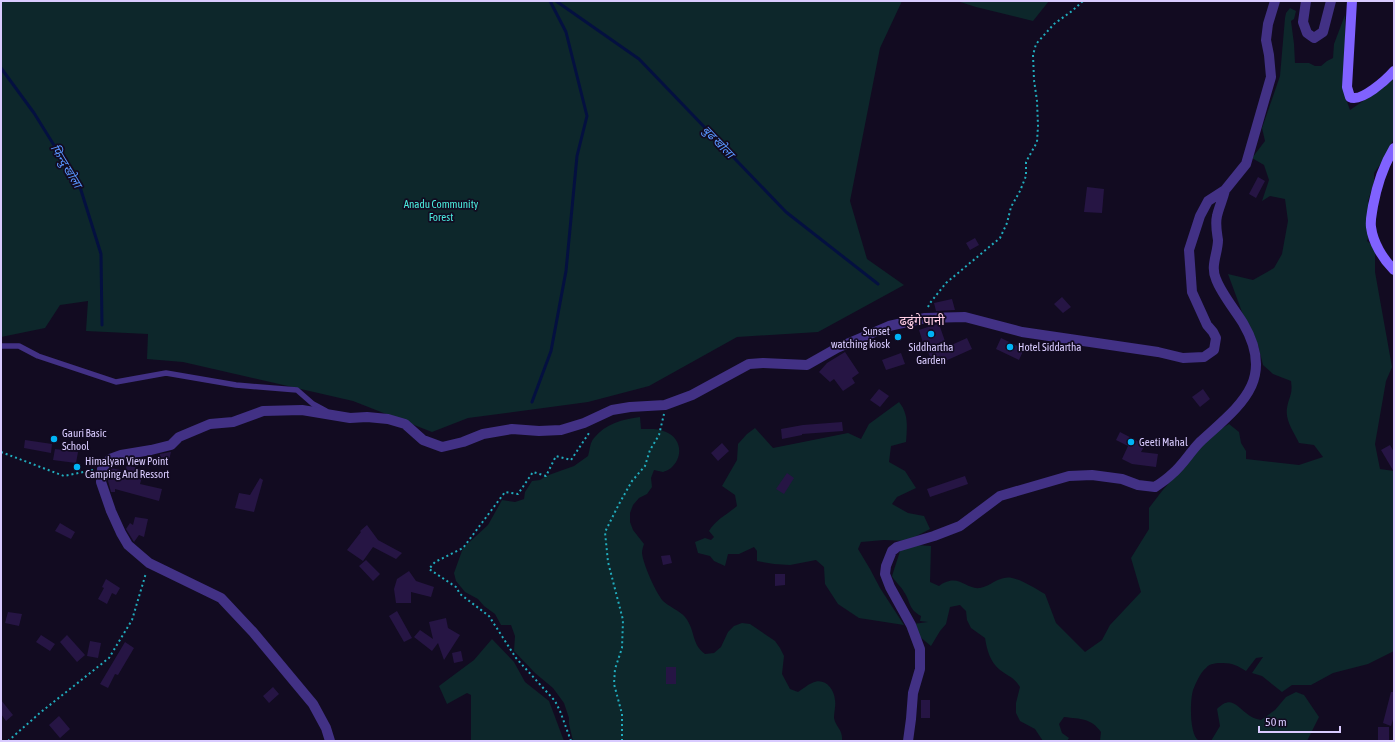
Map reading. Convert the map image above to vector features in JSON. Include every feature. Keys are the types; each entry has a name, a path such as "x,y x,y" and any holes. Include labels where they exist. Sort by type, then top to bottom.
{"main road":[{"path":"1352,1 1347,87 1350,97 1357,98 1367,93 1389,77 1394,71"},
{"path":"1394,148 1382,171 1376,189 1371,227 1375,242 1380,252 1394,270"}],"street":[{"path":"330,741 326,728 313,704 253,632 221,598 149,563 128,545 121,534 111,511 101,482 102,469 110,460 121,454 151,450 171,445 179,437 210,424 233,422 264,411 302,410 337,417 388,419 405,424 423,440 442,447 463,442 483,434 512,429 561,430 584,423 612,410 630,407 665,405 699,392 713,385 732,372 749,364 763,363 807,365 837,348 889,326 925,318 965,316 1022,332 1158,352 1183,358 1204,357 1214,350 1216,338 1207,325 1192,292 1189,250 1200,216 1208,201 1225,190 1246,164 1271,77 1270,55 1266,40 1268,24 1275,1"},
{"path":"1306,1 1303,22 1307,33 1314,38 1323,32 1331,1"},
{"path":"908,741 912,719 913,693 920,669 920,649 911,625 890,587 885,574 886,566 892,551 897,547 934,536 960,526 1000,496 1069,476 1092,475 1122,479 1138,485 1155,487 1173,474 1190,452 1238,408 1247,395 1252,384 1256,368 1256,354 1252,340 1244,324 1215,279 1214,267 1218,242 1217,218 1225,190"}],"lane":[{"path":"1,346 19,346 38,356 116,382 166,373 236,385 297,390 313,404 337,417"}],"path":[{"path":"925,318 930,303 946,283 1000,238 1007,223 1011,207 1026,176 1026,162 1037,142 1038,126 1033,55 1036,44 1054,24 1083,1"},
{"path":"622,741 622,714 614,684 615,669 622,648 623,620 608,562 605,532 629,487 645,466 650,450 663,422 665,405"},
{"path":"571,741 555,700 516,658 489,616 460,594 456,588 429,569 435,562 463,548 505,492 518,494 533,472 546,476 556,456 571,460 589,432 595,429"},
{"path":"1,452 64,476 102,469"},
{"path":"8,741 41,712 109,658 132,620 149,563"}],"green space":[{"name":"Anadu Community Forest","path":"1,1 902,1 880,48 850,201 867,259 904,285 818,332 737,337 649,386 588,402 468,418 432,432 353,401 183,362 147,359 148,334 86,331 88,301 60,305 45,328 1,337"},
{"path":"957,1 1049,1 1033,21"},
{"path":"1290,8 1296,11 1294,19 1291,21 1295,63 1309,63 1315,66 1321,66 1333,58 1334,44 1345,15 1346,99 1350,110 1379,90 1394,77 1394,138 1384,159 1374,173 1374,182 1368,201 1371,211 1371,221 1367,241 1375,247 1375,272 1392,367 1386,381 1375,444 1380,469 1394,471 1394,651 1368,664 1333,673 1311,685 1292,685 1282,692 1262,676 1252,673 1263,657 1256,658 1246,671 1238,666 1230,664 1218,663 1210,665 1200,675 1192,695 1191,717 1193,732 1199,741 1100,741 1101,732 1093,724 1085,720 1064,717 1059,724 1062,733 1069,738 1067,741 1043,741 1035,729 1020,721 1016,713 1016,703 1020,687 1018,683 1000,670 991,660 985,638 971,628 967,620 966,611 960,605 950,607 946,624 931,646 920,637 913,624 928,622 920,621 921,616 914,611 903,590 892,576 901,548 916,545 931,546 930,582 939,586 946,582 957,581 970,587 980,588 1008,577 1033,587 1045,594 1056,623 1085,652 1102,640 1110,625 1141,592 1131,558 1149,529 1149,508 1198,450 1219,430 1229,424 1239,432 1241,443 1246,451 1246,459 1299,465 1323,457 1314,445 1299,443 1292,431 1287,417 1287,408 1291,393 1291,381 1273,374 1263,365 1258,345 1242,312 1228,274 1253,280 1274,268 1282,254 1288,221 1285,199 1270,196 1262,201 1269,180 1264,165 1252,158 1265,141 1262,128 1280,76 1285,18 1286,13"},
{"path":"899,402 906,416 906,442 891,446 889,462 905,471 916,488 897,497 892,504 908,513 924,516 930,529 907,541 884,540 861,542 858,549 880,588 904,625 859,618 838,604 825,584 824,567 816,560 790,565 757,561 757,551 754,547 739,554 728,554 725,566 714,561 710,556 698,553 695,542 705,538 711,540 714,537 709,531 712,527 718,520 737,506 735,495 722,486 737,460 738,444 747,434 755,428 773,448 848,433 861,439 869,424"},
{"path":"640,417 641,429 657,429 666,432 675,438 679,448 678,458 671,468 663,472 654,470 651,478 652,487 647,494 639,498 633,505 630,513 630,522 633,530 644,544 642,553 647,571 660,597 665,603 680,612 685,617 691,627 695,642 705,654 714,653 721,647 728,632 734,626 742,623 750,624 775,641 784,656 782,674 790,689 798,692 812,683 821,681 828,685 833,691 835,700 834,718 840,731 842,741 573,741 569,718 564,703 553,688 535,673 514,651 515,636 511,625 501,625 495,614 484,606 478,599 465,592 456,581 454,573 463,548 488,525 502,500 515,502 524,499 525,492 532,481 540,480 546,476 574,466 588,456 593,440 603,429 627,419"},
{"path":"492,639 514,662 525,682 549,701 564,741 471,741 471,695 467,693 447,704 439,686 474,660"},
{"path":"1296,692 1304,695 1319,717 1307,741 1211,741 1220,726 1217,709 1225,703 1229,702 1235,704 1251,717 1261,720 1275,710 1286,697"}],"building":[{"path":"1258,177 1265,181 1256,198 1249,194"},
{"path":"1087,187 1104,189 1102,213 1084,212"},
{"path":"975,238 979,245 970,250 966,243"},
{"path":"1062,297 1071,307 1063,313 1054,304"},
{"path":"952,299 955,310 936,311 934,303"},
{"path":"939,324 947,347 967,338 972,349 934,366 925,345 924,346 919,330"},
{"path":"1001,338 1024,349 1019,360 996,349"},
{"path":"845,352 859,373 852,378 855,383 843,391 834,379 830,382 819,372 827,363"},
{"path":"901,353 905,364 886,370 882,360"},
{"path":"879,389 889,396 880,407 870,400"},
{"path":"1203,389 1210,399 1200,407 1192,397"},
{"path":"842,422 843,431 802,434 782,439 781,429 803,425"},
{"path":"1120,432 1145,445 1141,452 1158,454 1156,467 1132,464 1122,459 1128,446 1116,440"},
{"path":"25,440 52,444 51,453 24,448"},
{"path":"722,443 729,451 718,461 711,453"},
{"path":"1390,445 1394,452 1394,472 1381,450"},
{"path":"55,449 78,452 76,463 53,460"},
{"path":"171,452 168,464 158,460 160,454"},
{"path":"127,465 144,470 140,484 162,489 159,501 115,489 115,492 111,492 108,481 109,471 111,468 125,471"},
{"path":"787,473 794,478 784,494 776,489"},
{"path":"965,476 968,484 930,497 927,489"},
{"path":"260,478 263,480 254,512 235,508 239,493 250,495"},
{"path":"135,517 148,519 144,537 139,535 134,542 126,529 130,523 133,525"},
{"path":"60,523 75,532 71,539 55,531"},
{"path":"367,525 378,540 402,553 396,559 373,547 363,561 347,550 361,532 360,531"},
{"path":"670,555 672,563 663,565 661,556"},
{"path":"366,560 380,574 373,581 359,566"},
{"path":"409,571 416,581 434,587 431,597 411,592 411,603 396,603 394,589 397,579"},
{"path":"775,574 785,574 785,585 775,586"},
{"path":"106,579 120,588 116,595 112,593 107,604 98,599 104,588 102,587"},
{"path":"397,611 412,638 404,642 389,616"},
{"path":"8,612 22,614 19,626 5,623"},
{"path":"446,618 448,628 460,635 444,660 438,643 432,651 414,637 420,630 433,639 429,622"},
{"path":"41,635 55,644 50,651 36,642"},
{"path":"67,635 85,655 77,662 60,642"},
{"path":"90,641 101,643 98,658 87,656"},
{"path":"125,642 134,648 118,675 115,674 108,688 100,684"},
{"path":"461,651 463,661 454,663 452,653"},
{"path":"666,667 676,667 676,684 666,684"},
{"path":"273,687 279,694 269,703 263,696"},
{"path":"1391,692 1394,692 1394,716 1391,726 1383,723"},
{"path":"1,700 13,715 6,721 1,714"},
{"path":"921,700 930,700 930,718 921,718"},
{"path":"59,716 70,729 60,738 49,725"},
{"path":"1378,727 1389,727 1389,741 1378,741"}],"waterway":[{"name":"बुढ खोला","path":"532,402 551,351 566,271 577,156 587,116 566,32 550,1"},
{"name":"बुढ खोला","path":"556,1 639,59 786,212 878,284"},
{"name":"फिन्दु खोला","path":"1,68 34,113 80,187 101,254 102,325"}],"place":[{"name":"Siddhartha Garden","path":"931,334"},
{"name":"Sunset watching kiosk","path":"898,337"},
{"name":"Hotel Siddartha","path":"1010,347"},
{"name":"Gauri Basic School","path":"54,439"},
{"name":"Geeti Mahal","path":"1131,442"},
{"name":"Himalyan View Point Camping And Ressort","path":"77,467"}],"district":[{"name":"ढढुंगे पानी","path":"922,320"}]}
